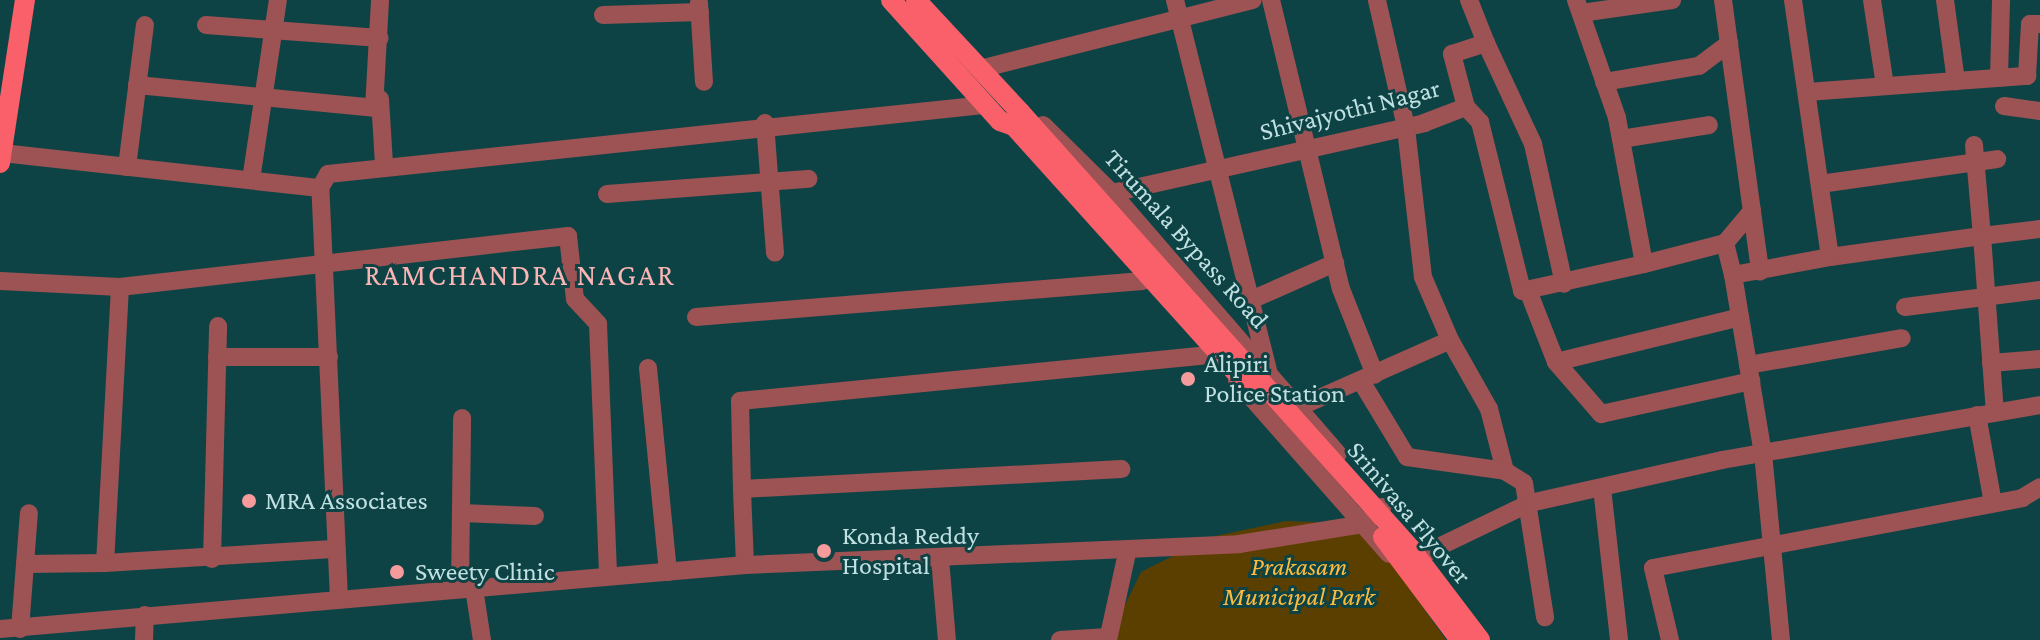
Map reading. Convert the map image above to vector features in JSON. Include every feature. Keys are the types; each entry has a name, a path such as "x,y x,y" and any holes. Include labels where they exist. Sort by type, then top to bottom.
{"main road":[{"path":"1,158 25,0"},
{"name":"Tirumala Bypass Road","path":"905,2 984,68 1012,113"},
{"name":"Tirumala Bypass Road","path":"905,2 985,105 1012,113"},
{"name":"Srinivasa Flyover","path":"1012,113 1365,514 1460,640"},
{"name":"Srinivasa Flyover","path":"1012,113 1411,549 1480,640"}],"street":[{"path":"251,180 278,0"},
{"path":"380,0 384,165"},
{"path":"1175,0 1270,372"},
{"path":"984,68 1181,23 1253,0"},
{"path":"1271,0 1309,146 1335,263 1368,378 1407,457 1505,471 1524,483 1530,503 1545,617"},
{"path":"1377,0 1406,127 1423,277 1450,340 1489,409 1505,471"},
{"path":"1469,0 1533,144 1564,284"},
{"path":"1644,264 1621,139 1578,6 1672,0"},
{"path":"1723,0 1760,271"},
{"path":"1793,0 1830,257"},
{"path":"1872,0 1885,86"},
{"path":"1945,0 1956,81"},
{"path":"1999,78 2001,0"},
{"path":"603,15 700,6 704,82"},
{"path":"1807,92 2027,76 2030,24 2040,24"},
{"path":"127,167 145,25"},
{"path":"206,25 380,38"},
{"name":"Shivajyothi Nagar","path":"1112,193 1309,146 1406,127 1466,107 1452,54 1486,43"},
{"path":"1604,82 1699,66 1729,43"},
{"path":"137,85 365,111 380,99"},
{"path":"339,599 320,188 333,170 765,123 985,105"},
{"path":"2004,106 2040,111"},
{"path":"1466,107 1480,122 1516,286 1529,293 1556,362 1601,414 1750,373 1902,338"},
{"name":"Tirumala Bypass Road","path":"1012,113 1112,193 1270,372 1382,507 1426,553 1490,640"},
{"name":"Tirumala Bypass Road","path":"1012,113 1143,281 1364,524 1453,640"},
{"path":"765,123 775,253"},
{"path":"1621,139 1709,125"},
{"path":"1820,184 1974,153 1997,159"},
{"path":"1974,153 1991,363 1986,413 1993,503"},
{"path":"1,158 127,167 320,188"},
{"path":"607,194 808,179"},
{"path":"1529,293 1725,243 1752,211"},
{"path":"1733,275 1830,257 2040,229"},
{"path":"0,281 120,287 325,260 568,236 575,299 598,324 608,576"},
{"path":"1725,243 1763,454 1767,545 1781,640"},
{"path":"1251,300 1335,263"},
{"path":"696,317 1143,281"},
{"path":"105,563 120,287"},
{"path":"1905,307 2040,290"},
{"path":"1556,362 1740,317"},
{"path":"212,559 218,326"},
{"path":"1299,407 1450,340"},
{"path":"745,565 740,401 1212,355"},
{"path":"217,357 329,357"},
{"path":"1991,363 2040,359"},
{"path":"648,368 668,572"},
{"path":"1426,553 1530,503 1763,454 2040,405"},
{"path":"462,418 461,513 467,588 482,640"},
{"path":"742,489 1121,469"},
{"path":"1670,640 1653,568 1993,503 2040,487"},
{"path":"1602,488 1619,640"},
{"path":"0,629 745,565 1127,553 1364,524 1382,507"},
{"path":"20,629 29,513"},
{"path":"461,513 535,516"},
{"path":"25,564 212,559 337,549"},
{"path":"1060,640 1108,638 1127,553"},
{"path":"940,559 947,640"},
{"path":"144,640 145,615"}],"green space":[{"name":"Prakasam Municipal Park","path":"1286,521 1364,524 1446,640 1108,640 1141,572 1211,537"}],"place":[{"name":"Alipiri Police Station","path":"1188,379"},
{"name":"MRA Associates","path":"249,501"},
{"name":"Konda Reddy Hospital","path":"824,551"},
{"name":"Sweety Clinic","path":"397,572"}],"district":[{"name":"RAMCHANDRA NAGAR","path":"520,275"}]}
